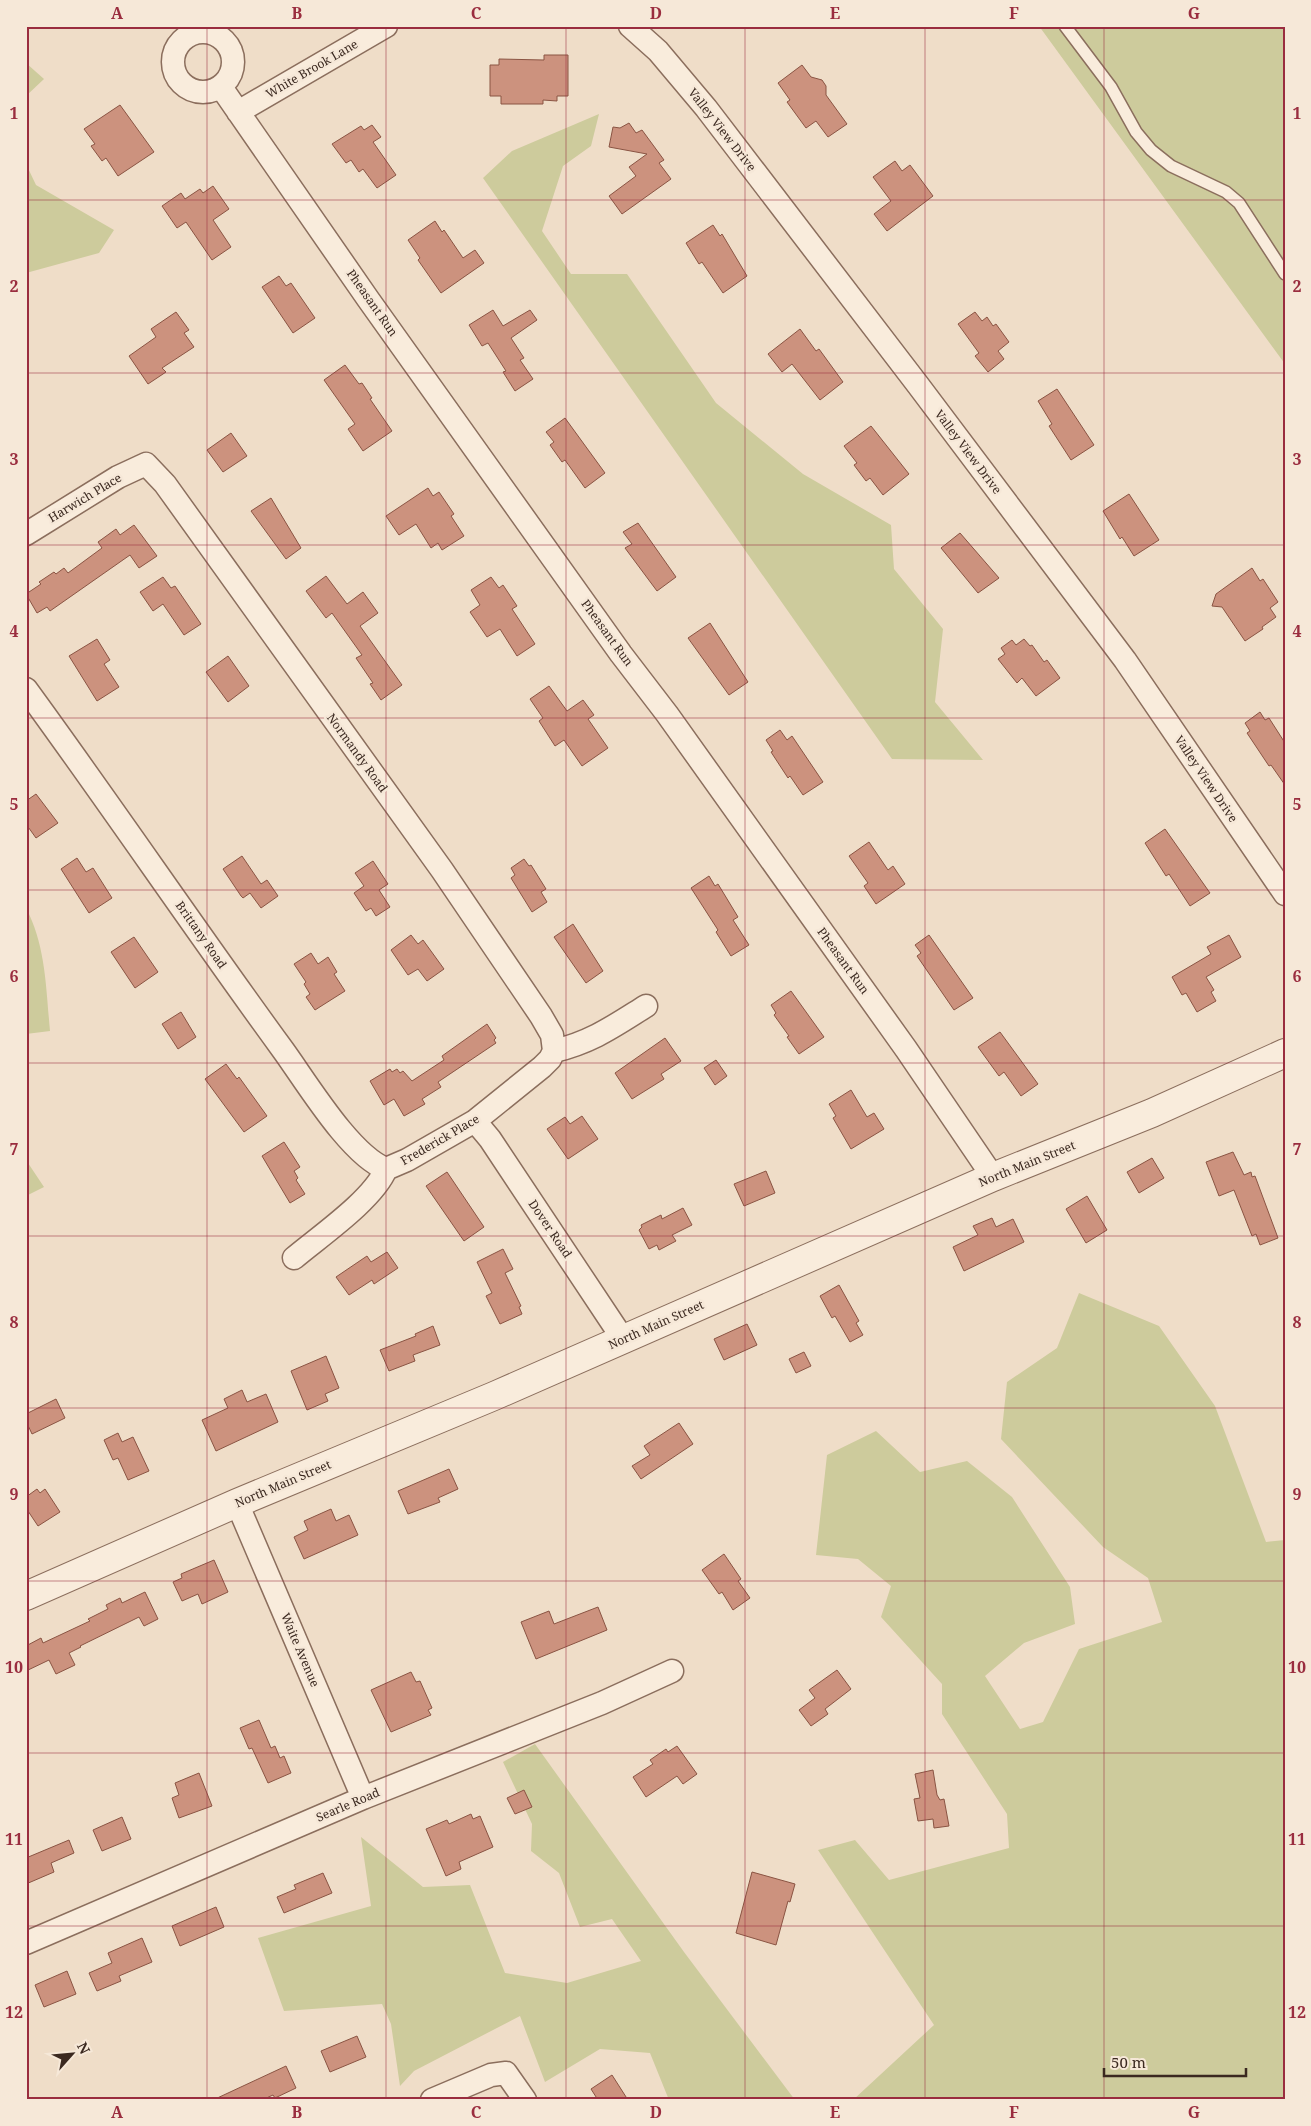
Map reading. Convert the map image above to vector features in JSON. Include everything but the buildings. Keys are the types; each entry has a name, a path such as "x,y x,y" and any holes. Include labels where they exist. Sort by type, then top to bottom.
{"street":[{"name":"White Brook Lane","path":"238,112 386,26"},
{"name":"Valley View Drive","path":"630,26 658,51 706,108 918,385 1125,660 1285,894"},
{"name":"Pheasant Run","path":"221,87 621,654 668,714 906,1049 993,1178"},
{"name":"Harwich Place","path":"26,534 118,477 146,464"},
{"name":"Normandy Road","path":"146,464 164,484 442,870 552,1035 554,1050"},
{"name":"Brittany Road","path":"26,688 233,982 341,1130 364,1154 386,1170"},
{"path":"554,1050 577,1045 600,1036 646,1006"},
{"name":"Frederick Place","path":"294,1258 369,1195 382,1180 386,1170 475,1121 542,1067 550,1059 554,1050"},
{"name":"North Main Street","path":"26,1596 237,1503 485,1400 993,1178 1152,1113 1285,1053"},
{"name":"Dover Road","path":"475,1121 490,1139 623,1339"},
{"name":"Waite Avenue","path":"237,1503 362,1798"},
{"name":"Searle Road","path":"26,1943 362,1798 602,1703 672,1671"},
{"path":"432,2100 491,2075 506,2073 525,2100"}],"lane":[{"path":"1065,26 1111,88 1136,132 1151,150 1171,166 1226,192 1239,203 1285,274"}],"shaded area":[{"path":"1039,26 1285,26 1285,364"},
{"path":"26,63 44,79 26,96"},
{"path":"599,114 591,146 563,166 542,231 571,274 627,274 716,403 803,474 891,525 894,569 943,629 935,702 983,760 892,759 483,178 512,151"},
{"path":"26,164 36,185 114,230 99,253 26,273"},
{"path":"26,908 38,937 44,968 50,1031 26,1034"},
{"path":"26,1160 44,1187 26,1196"},
{"path":"1079,1293 1159,1326 1215,1406 1266,1542 1285,1540 1285,2100 853,2100 934,2025 818,1850 855,1840 889,1880 1009,1848 1007,1814 942,1714 942,1684 881,1617 891,1586 858,1559 816,1555 827,1455 876,1431 920,1472 967,1461 1012,1497 1070,1587 1075,1624 1024,1643 985,1676 1020,1729 1043,1722 1079,1649 1162,1622 1148,1578 1103,1547 1001,1439 1007,1382 1057,1348"},
{"path":"535,1744 684,1952 795,2100 669,2100 650,2053 600,2049 545,2082 520,2016 414,2071 400,2086 391,2024 382,2004 284,2011 258,1938 371,1906 361,1837 423,1887 470,1885 505,1973 567,1983 641,1961 612,1919 580,1927 559,1873 531,1851 532,1824 503,1762"}]}
